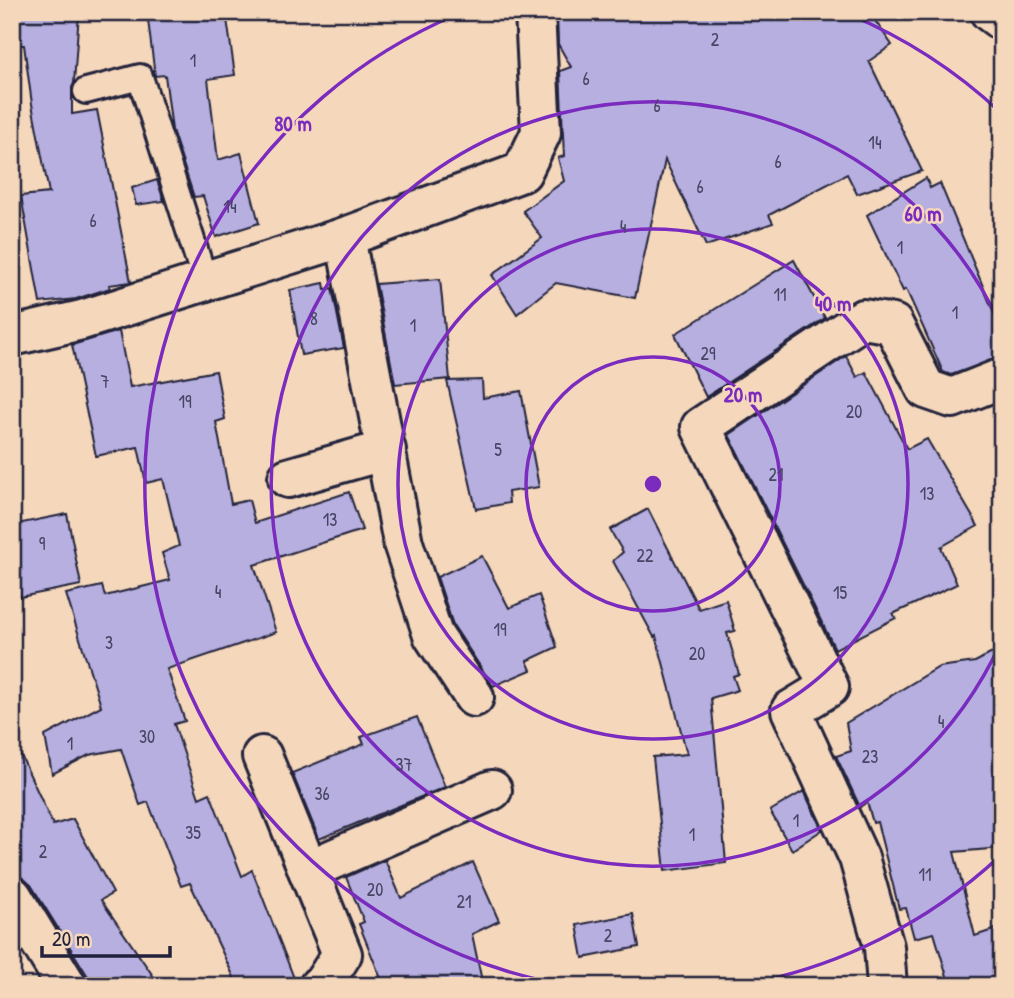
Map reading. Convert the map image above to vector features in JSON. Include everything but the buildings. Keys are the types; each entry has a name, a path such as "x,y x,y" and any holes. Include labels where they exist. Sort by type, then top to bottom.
{"street":[{"path":"12,336 82,320 345,237 522,172 541,133 535,12"},
{"path":"990,12 1002,21"},
{"path":"345,237 403,542 433,635 474,697"},
{"path":"887,986 884,947 859,858 791,710 829,687 701,427 863,319 894,324 926,389 952,398 1002,378"},
{"path":"288,478 386,450"},
{"path":"262,756 342,954 319,986"},
{"path":"308,870 492,790"},
{"path":"12,896 56,983"}],"lane":[{"path":"86,91 140,77 205,281"}]}
